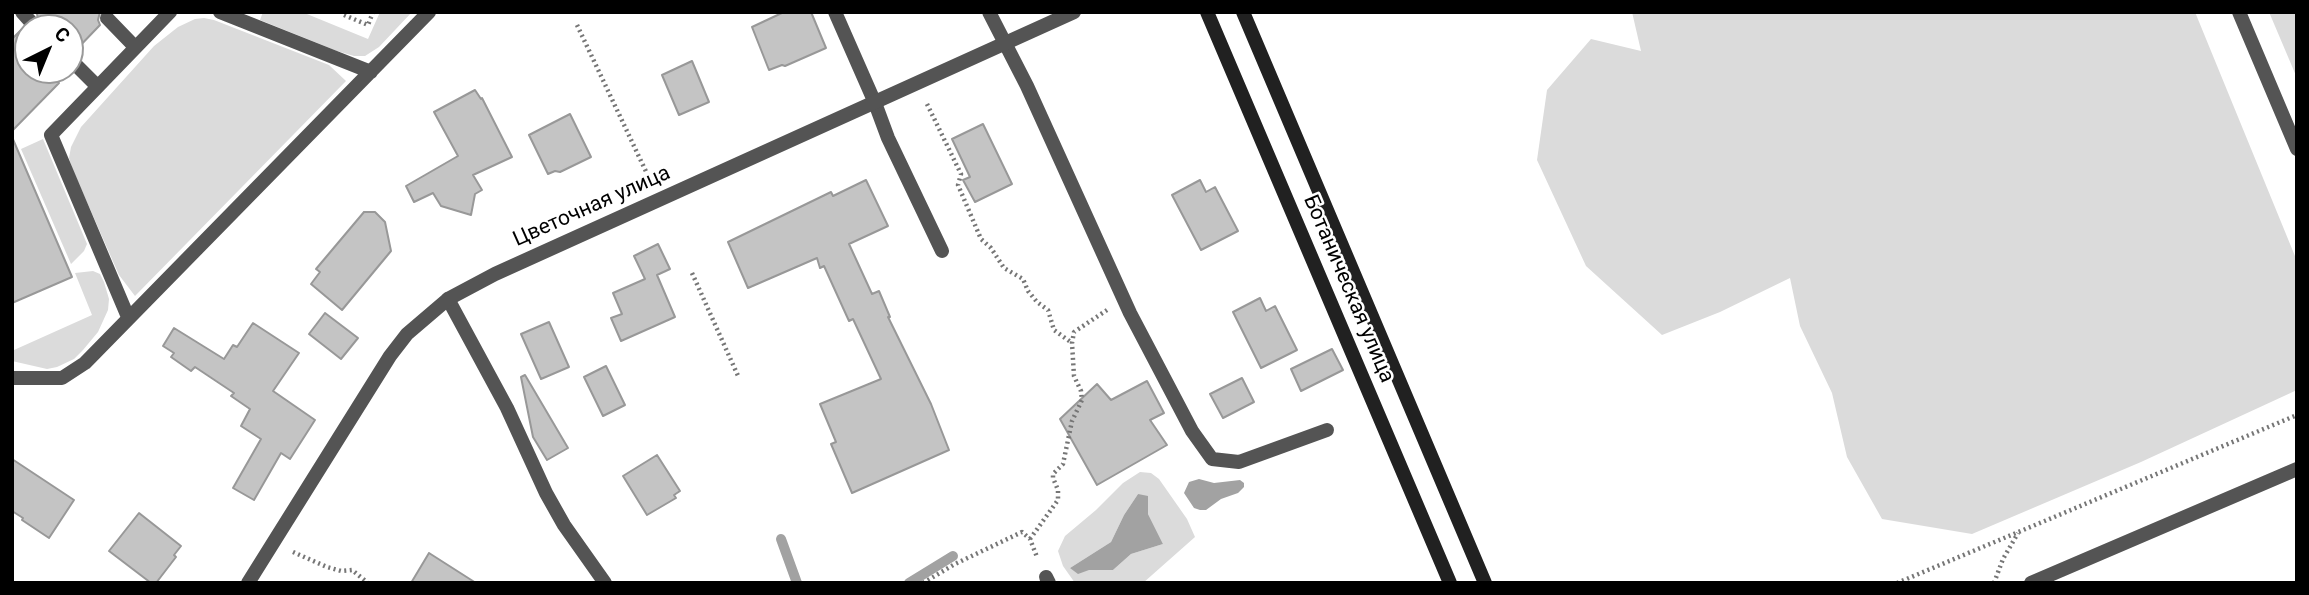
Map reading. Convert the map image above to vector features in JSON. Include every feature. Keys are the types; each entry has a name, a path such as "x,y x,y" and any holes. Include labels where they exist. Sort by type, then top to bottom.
{"street":[{"path":"128,317 51,135 170,12"},
{"path":"220,12 371,72"},
{"path":"12,378 62,378 85,363 429,12"},
{"path":"835,12 888,138 942,251"},
{"path":"989,12 1122,295 1192,431 1212,459 1239,462 1327,430"},
{"name":"Цветочная улица","path":"248,583 390,356 407,334 448,299 495,274 1074,12"},
{"name":"Ботаническая улица","path":"1208,12 1450,583"},
{"name":"Ботаническая улица","path":"1243,12 1485,583"},
{"path":"2239,12 2297,149"},
{"path":"107,19 135,47"},
{"path":"84,73 97,86"},
{"path":"448,299 508,408 546,494 605,583"},
{"path":"2031,583 2297,469"}],"path":[{"path":"344,15 368,25 373,12"},
{"path":"577,24 659,200"},
{"path":"918,84 961,174 958,184 981,239 991,248 1004,268 1023,279 1037,302 1048,310 1054,330 1072,343"},
{"path":"692,273 739,378"},
{"path":"1030,539 1058,500 1053,474 1063,464 1072,421 1082,400 1074,376 1074,332 1097,318 1122,295"},
{"path":"1897,583 2297,415"},
{"path":"1994,583 2003,559 2019,531"},
{"path":"923,583 954,564 1022,533 1030,539 1048,580"},
{"path":"273,543 327,568 352,570 368,583"}],"shaded area":[{"path":"263,12 302,12 368,39 380,12 412,12 379,47 365,56 354,56 260,20"},
{"path":"1632,12 2195,12 2297,261 2297,390 2141,462 1972,534 1882,519 1847,457 1832,393 1800,326 1790,278 1720,312 1662,335 1586,266 1537,160 1547,90 1591,39 1641,51"},
{"path":"2269,12 2297,12 2297,78"},
{"path":"204,18 329,65 346,81 135,296 119,275 72,168 69,158 71,147 81,127 154,46 178,27"},
{"path":"43,139 87,244 71,264 21,149"},
{"path":"93,271 100,274 104,282 109,299 108,310 98,332 83,350 74,359 47,369 12,361 12,347 14,350 92,315 75,273"},
{"path":"1140,472 1151,473 1159,479 1187,519 1195,537 1143,583 1075,583 1063,566 1058,551 1065,536 1123,483","holes":["1138,494 1163,544 1131,554 1113,570 1070,568 1111,542"]},
{"path":"1199,479 1214,483 1240,480 1244,487 1206,510 1200,510 1194,508 1184,493 1189,482"},
{"path":"1138,494 1148,496 1148,514 1163,544 1131,554 1113,570 1089,570 1078,574 1070,568 1111,542"}],"building":[{"path":"100,12 100,25 84,42 84,14 37,14"},
{"path":"784,12 811,12 826,48 769,70 752,27"},
{"path":"14,37 14,84 58,84 12,131"},
{"path":"692,61 709,102 679,115 662,75"},
{"path":"475,90 482,98 512,157 473,175 482,190 475,194 471,215 441,206 433,193 414,202 406,186 458,156 434,112"},
{"path":"570,114 591,157 560,172 548,174 529,135"},
{"path":"983,124 1012,184 975,202 963,180 970,177 952,139"},
{"path":"12,137 72,277 12,303"},
{"path":"866,180 888,226 849,244 872,294 879,291 888,317 931,404 949,450 852,493 831,444 836,442 820,404 881,379 853,319 849,321 824,266 820,268 817,258 748,288 728,242 831,192 833,196"},
{"path":"1200,180 1206,192 1215,187 1238,231 1201,250 1172,195"},
{"path":"364,212 375,212 385,222 391,251 342,310 311,284 320,272 316,269"},
{"path":"658,244 670,269 657,275 675,317 621,341 611,318 622,314 613,293 645,279 634,256"},
{"path":"1260,298 1266,311 1275,306 1297,350 1261,368 1233,312"},
{"path":"325,313 358,338 341,359 309,334"},
{"path":"549,322 569,367 541,379 521,334"},
{"path":"253,323 299,353 273,391 315,420 290,459 281,453 254,500 233,488 261,439 241,426 250,409 231,396 234,393 195,367 191,371 171,357 174,353 163,346 174,328 224,359 233,345 237,347"},
{"path":"1332,349 1343,370 1301,391 1291,369"},
{"path":"606,366 625,405 603,416 584,377"},
{"path":"525,375 568,448 547,460 533,437 521,377"},
{"path":"1242,378 1254,402 1223,418 1210,394"},
{"path":"1147,381 1164,413 1150,420 1167,445 1097,485 1060,419 1097,384 1111,400"},
{"path":"657,455 680,491 674,495 676,498 647,515 623,476"},
{"path":"12,459 74,500 49,538 12,511"},
{"path":"139,513 181,546 156,583 151,583 109,551"},
{"path":"429,553 476,583 411,583"}],"waterway":[{"path":"781,539 797,583"},
{"path":"909,583 953,556"}]}
